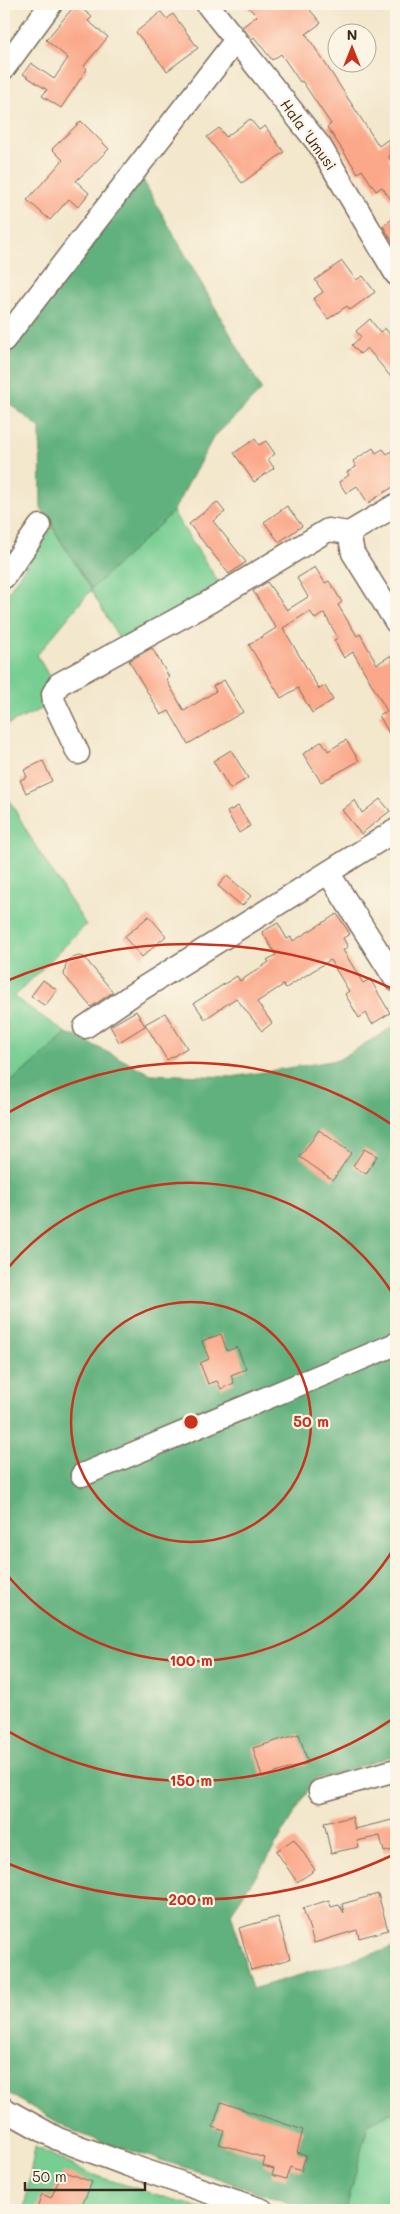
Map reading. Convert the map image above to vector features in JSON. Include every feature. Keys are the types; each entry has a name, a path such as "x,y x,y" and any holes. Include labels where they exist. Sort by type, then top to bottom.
{"street":[{"path":"4,68 50,4"},
{"name":"Hala 'Umusi","path":"207,4 320,146 396,274"},
{"path":"4,340 236,40"},
{"path":"78,753 54,702 53,694 59,684 209,602 328,530 349,533 396,505"},
{"path":"4,577 40,526"},
{"path":"349,533 353,554 396,622"},
{"path":"85,1027 143,988 329,874 396,830"},
{"path":"329,874 396,980"},
{"path":"82,1475 396,1344"},
{"path":"320,1791 396,1770"},
{"path":"4,2109 58,2139 128,2166 262,2210"}],"green space":[{"path":"135,166 262,390 213,438 173,512 91,589 41,508 40,428 4,399 4,341"},
{"path":"173,512 223,589 123,645 91,590 37,655 51,680 42,709 4,726 4,598 52,527 91,589"},
{"path":"4,790 33,842 86,925 14,997 66,1033 37,1061 4,1087"},
{"path":"396,1025 396,1755 314,1780 266,1861 231,1913 252,1989 396,1947 396,2115 390,2113 368,2124 347,2206 339,2210 310,2210 73,2131 4,2091 4,1087 37,1061 66,1033 151,1074 232,1077 338,1060"},
{"path":"390,2113 396,2115 396,2210 339,2210 347,2206 368,2124"},
{"path":"35,2147 93,2175 207,2210 24,2210"}],"building":[{"path":"76,4 92,17 88,21 108,37 84,66 87,69 61,108 42,96 47,90 23,74 31,63 54,79 68,58 46,40"},
{"path":"245,4 305,4 321,23 306,34 328,68 328,72 331,72 379,146 390,138 389,158 396,169 396,207 382,187 376,191 362,170 358,173 327,127 331,124 281,54 272,60 254,37 252,39 242,27 257,16"},
{"path":"161,12 167,19 173,14 198,48 167,71 136,32"},
{"path":"250,119 259,130 265,126 284,152 242,183 207,137 219,128 226,137"},
{"path":"81,121 109,149 76,181 89,193 78,207 69,199 50,220 27,200 63,160 52,149"},
{"path":"396,216 396,247 383,226"},
{"path":"342,261 356,280 363,276 375,292 350,310 347,306 328,319 313,299 323,292 315,280"},
{"path":"370,319 380,332 385,328 396,343 396,383 367,348 360,354 352,345 361,337 356,331"},
{"path":"255,439 259,445 266,441 275,454 268,459 274,468 254,482 234,453"},
{"path":"373,448 376,453 383,449 387,454 396,448 396,485 368,503 357,486 346,493 339,482 349,475 347,472 356,467 353,461"},
{"path":"217,502 225,512 213,521 246,562 229,574 189,524"},
{"path":"287,506 302,526 279,542 264,522"},
{"path":"315,567 325,583 329,581 342,602 338,605 357,636 360,634 377,664 390,656 396,666 396,746 379,715 387,711 353,652 344,658 334,640 338,638 324,613 315,619 310,611 283,628 319,689 325,686 333,700 312,713 298,688 281,698 249,645 276,628 253,591 267,582 287,610 308,597 297,578"},
{"path":"152,648 169,677 166,679 184,711 216,691 213,686 224,680 243,712 188,744 169,711 161,715 129,661"},
{"path":"346,740 359,761 321,782 303,754 322,741 328,751"},
{"path":"231,750 248,778 230,789 213,761"},
{"path":"43,761 52,781 26,793 20,780 27,777 24,770"},
{"path":"380,799 390,811 361,834 342,810 355,800 362,813"},
{"path":"238,806 250,826 239,833 227,812"},
{"path":"227,876 251,896 242,906 218,886"},
{"path":"337,914 350,934 343,938 348,947 343,950 363,983 370,979 390,1013 372,1024 366,1013 359,1018 345,994 349,991 330,960 286,988 283,985 257,1002 272,1023 262,1031 236,998 205,1019 194,1003 237,976 240,981 269,962 267,960 276,955 262,932 278,923 287,939 291,937 293,941"},
{"path":"149,916 166,936 142,957 124,937"},
{"path":"79,956 84,957 113,992 91,1007 64,975 69,959"},
{"path":"43,980 57,990 45,1006 31,996"},
{"path":"136,1011 145,1026 119,1042 110,1026"},
{"path":"165,1013 187,1048 167,1060 145,1024"},
{"path":"319,1130 351,1153 333,1180 300,1157"},
{"path":"364,1149 377,1156 366,1174 353,1166"},
{"path":"221,1334 227,1351 237,1347 246,1369 231,1375 234,1383 221,1389 217,1381 208,1384 200,1363 209,1359 202,1341"},
{"path":"299,1734 308,1763 262,1777 253,1748"},
{"path":"352,1817 355,1829 396,1819 396,1849 384,1852 380,1836 357,1841 359,1847 331,1853 324,1823"},
{"path":"294,1839 315,1870 297,1882 276,1851"},
{"path":"378,1894 388,1930 359,1938 357,1930 314,1943 303,1908 329,1900 331,1907 339,1905 344,1913 342,1904"},
{"path":"278,1917 290,1959 251,1970 239,1928"},
{"path":"221,2102 303,2130 297,2152 306,2155 301,2171 290,2167 286,2179 272,2175 274,2169 263,2166 265,2158 219,2144 224,2131 213,2127"},
{"path":"63,2171 92,2182 80,2210 36,2210 42,2194 51,2198"}]}
